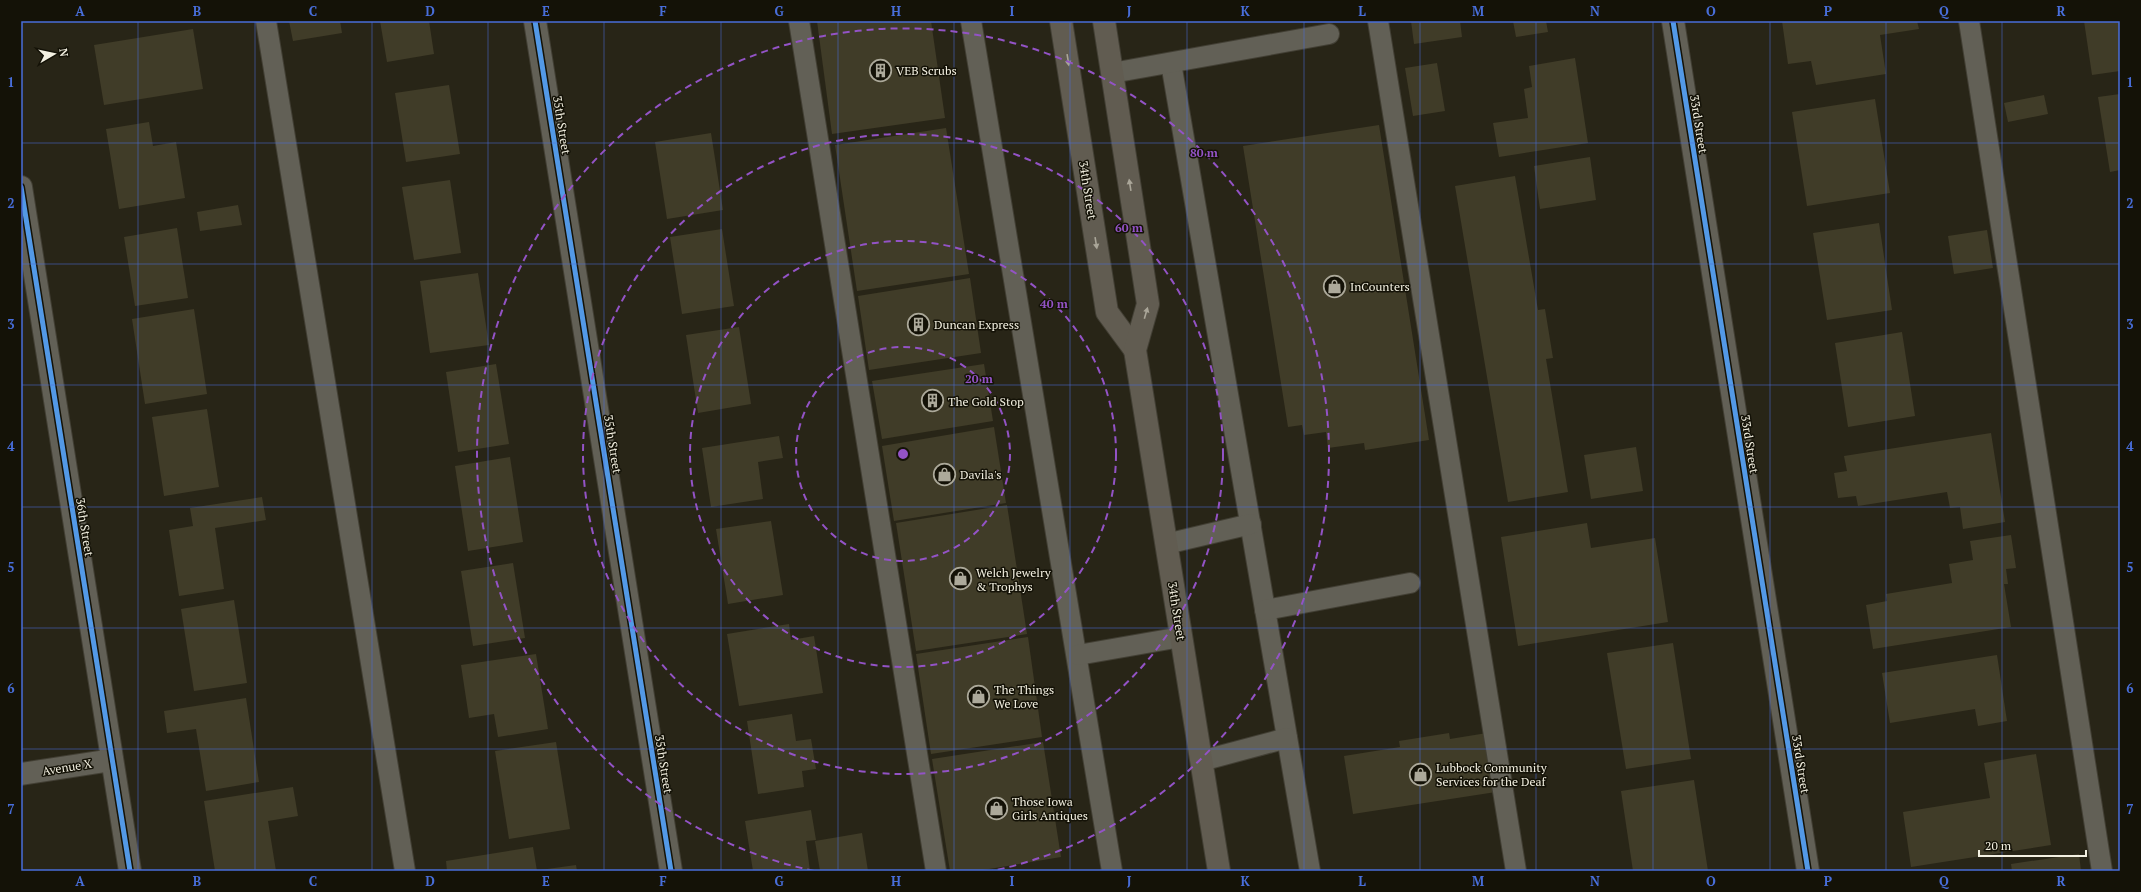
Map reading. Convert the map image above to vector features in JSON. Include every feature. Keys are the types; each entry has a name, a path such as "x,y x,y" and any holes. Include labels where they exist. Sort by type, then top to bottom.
{"main road":[{"name":"34th Street","path":"1062,21 1107,312 1135,350"},
{"name":"34th Street","path":"1104,21 1148,304 1135,350 1219,871"}],"street":[{"name":"35th Street","path":"535,21 671,871"},
{"name":"33rd Street","path":"1673,21 1808,871"},
{"name":"36th Street","path":"21,187 130,871"},
{"name":"Avenue X","path":"21,774 112,760"}],"lane":[{"path":"266,21 404,871"},
{"path":"799,21 936,871"},
{"path":"971,21 1078,655 1112,871"},
{"path":"1378,21 1516,871"},
{"path":"1969,21 2102,871"},
{"path":"1112,73 1329,34"},
{"path":"1171,63 1310,871"},
{"path":"1166,544 1251,524"},
{"path":"1266,610 1410,583"},
{"path":"1078,655 1181,638"},
{"path":"1201,760 1288,738"}],"building":[{"path":"289,21 340,21 342,33 293,41"},
{"path":"380,21 429,21 434,54 387,62"},
{"name":"VEB Scrubs","path":"817,21 931,21 945,118 832,134"},
{"path":"1411,21 1460,21 1462,37 1414,44"},
{"path":"1513,21 1546,21 1548,32 1516,37"},
{"path":"1782,21 1917,21 1919,29 1880,35 1886,74 1816,85 1811,61 1788,64"},
{"path":"2084,21 2120,21 2120,71 2092,75"},
{"path":"193,29 203,89 104,105 94,45"},
{"path":"1575,58 1588,143 1499,157 1493,123 1528,118 1524,89 1532,87 1529,66"},
{"path":"1437,63 1445,111 1413,116 1405,68"},
{"path":"449,85 460,154 406,162 395,93"},
{"path":"2120,94 2120,170 2110,172 2098,97"},
{"path":"2044,95 2048,114 2008,122 2004,103"},
{"path":"1875,99 1890,193 1807,206 1792,112"},
{"path":"149,122 153,146 176,142 185,198 119,209 106,129"},
{"name":"InCounters","path":"1379,125 1429,440 1365,450 1364,443 1328,448 1326,432 1304,435 1302,425 1288,427 1243,146"},
{"path":"946,128 969,274 857,291 835,145"},
{"path":"711,133 723,210 667,219 655,142"},
{"path":"1590,157 1596,200 1540,209 1534,166"},
{"path":"1515,176 1538,310 1545,309 1553,358 1546,359 1568,492 1508,502 1455,186"},
{"path":"450,180 461,253 414,260 402,187"},
{"path":"238,205 242,225 200,231 197,212"},
{"path":"1879,223 1892,310 1827,320 1813,233"},
{"path":"177,228 188,298 135,306 124,237"},
{"path":"722,229 734,306 682,314 670,237"},
{"path":"1987,230 1993,268 1954,274 1948,236"},
{"path":"478,273 489,345 430,353 420,281"},
{"name":"Duncan Express","path":"970,278 981,353 869,370 858,296"},
{"path":"194,309 207,394 145,404 132,319"},
{"path":"739,327 751,404 698,413 686,335"},
{"path":"1902,332 1915,416 1848,427 1835,343"},
{"path":"496,364 509,444 458,452 446,372"},
{"name":"The Gold Stop","path":"984,364 993,421 882,439 872,381"},
{"path":"207,409 219,487 164,496 152,417"},
{"name":"Davila's","path":"994,427 1006,503 894,521 882,446"},
{"path":"1991,433 2005,522 1963,529 1960,507 1950,508 1947,492 1858,506 1856,496 1838,498 1834,473 1847,471 1844,456"},
{"path":"779,436 783,458 758,462 763,499 711,507 702,448"},
{"path":"1636,447 1643,491 1591,499 1584,455"},
{"path":"510,457 523,542 468,551 455,466"},
{"path":"262,497 266,520 215,528 224,589 179,596 169,530 193,526 190,508"},
{"name":"Welch Jewelry & Trophys","path":"1007,505 1027,634 916,651 896,523"},
{"path":"771,521 783,595 728,604 716,529"},
{"path":"1587,523 1591,548 1655,538 1668,622 1518,646 1501,537"},
{"path":"2011,535 2016,568 2006,569 2008,584 2004,584 2011,627 1873,649 1866,605 1887,601 1886,594 1952,583 1949,564 1973,560 1970,541"},
{"path":"513,563 525,638 473,646 461,571"},
{"path":"234,600 247,683 194,691 181,609"},
{"path":"789,624 791,640 814,636 823,693 739,706 727,634"},
{"name":"The Things We Love","path":"1028,637 1042,737 931,754 916,654"},
{"path":"1673,643 1691,759 1626,769 1607,653"},
{"path":"536,654 548,729 498,737 494,714 469,718 461,665"},
{"path":"1997,655 2007,721 1978,726 1975,709 1890,723 1882,673"},
{"path":"246,698 259,782 206,791 196,729 167,733 164,711"},
{"path":"792,714 796,741 811,739 816,769 802,771 804,787 758,794 747,721"},
{"name":"Lubbock Community Services for the Deaf","path":"1449,733 1450,739 1487,733 1496,792 1353,814 1344,756 1400,747 1399,741"},
{"path":"556,742 570,829 509,839 495,751"},
{"name":"Those Iowa Girls Antiques","path":"1043,742 1061,857 977,871 950,871 932,759"},
{"path":"2036,754 2051,845 1911,867 1903,812 1990,798 1984,763"},
{"path":"1694,780 1708,871 1633,871 1621,791"},
{"path":"293,787 298,816 268,821 276,871 215,871 204,801"},
{"path":"811,810 816,840 806,841 810,871 753,871 745,821"},
{"path":"862,833 868,871 820,871 815,841"},
{"path":"533,847 537,871 447,871 446,861"},
{"path":"2079,854 2081,871 2012,871 2011,864"},
{"path":"576,865 577,871 540,871 540,870"}],"cycle path":[{"path":"535,21 671,871"},
{"path":"1673,21 1808,871"},
{"path":"21,187 130,871"}],"place":[{"name":"VEB Scrubs","path":"881,70"},
{"name":"InCounters","path":"1335,286"},
{"name":"Duncan Express","path":"919,324"},
{"name":"The Gold Stop","path":"933,401"},
{"name":"Davila's","path":"944,474"},
{"name":"Welch Jewelry & Trophys","path":"961,579"},
{"name":"The Things We Love","path":"979,696"},
{"name":"Lubbock Community Services for the Deaf","path":"1420,774"},
{"name":"Those Iowa Girls Antiques","path":"997,808"}]}
